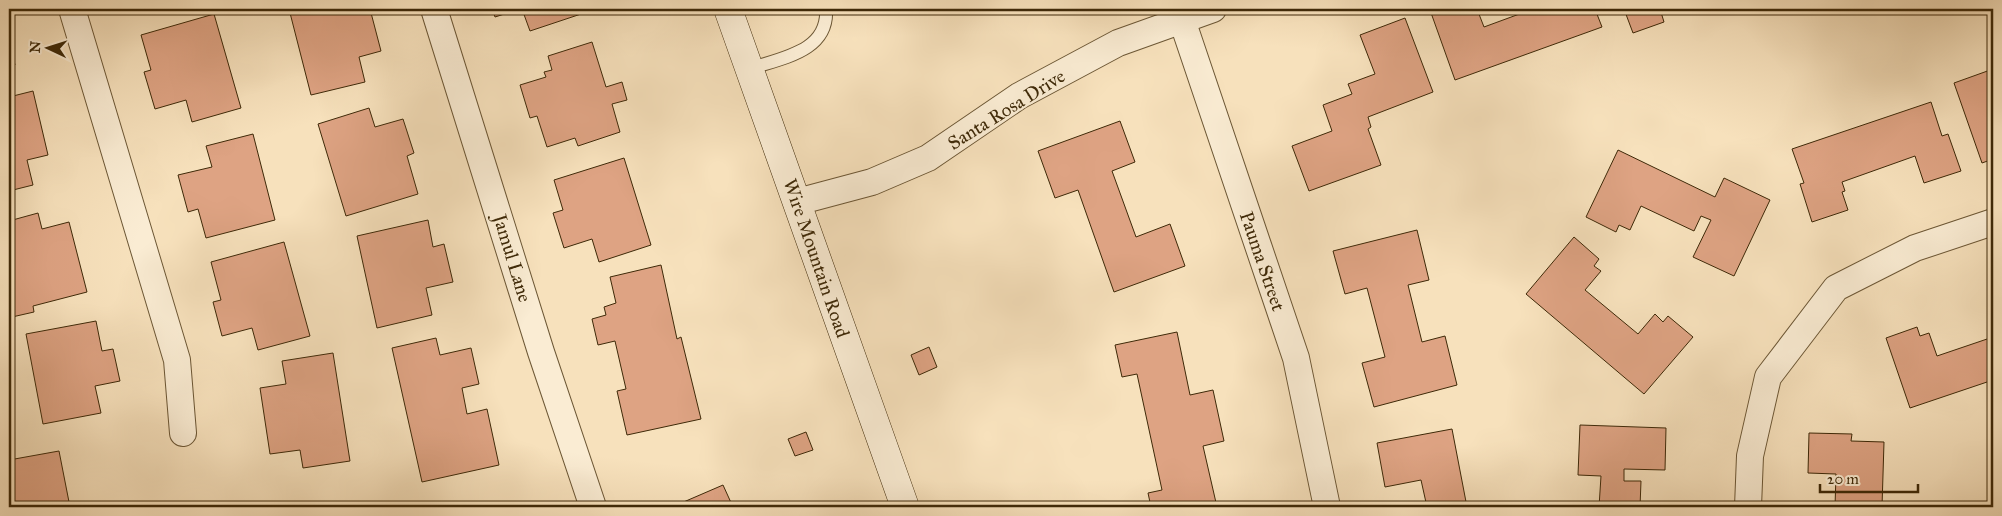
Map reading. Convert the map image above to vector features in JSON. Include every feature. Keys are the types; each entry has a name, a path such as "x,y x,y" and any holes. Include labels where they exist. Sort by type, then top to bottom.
{"main road":[{"name":"Wire Mountain Road","path":"728,9 905,507"}],"street":[{"path":"72,9 177,360 183,433"},
{"name":"Jamul Lane","path":"434,9 541,352 593,507"},
{"name":"Santa Rosa Drive","path":"797,202 872,182 928,158 1019,96 1118,43 1213,9"},
{"name":"Pauma Street","path":"1182,20 1296,358 1327,507"},
{"path":"1748,507 1750,456 1768,377 1836,288 1916,248 1993,222"}],"lane":[{"path":"749,68 804,50 818,39 825,26 826,9"}],"building":[{"path":"289,9 370,9 381,51 359,57 365,82 311,95"},
{"path":"492,9 520,9 495,17"},
{"path":"522,9 579,9 581,14 530,31"},
{"path":"1477,9 1484,27 1533,9 1595,9 1602,27 1455,80 1430,10"},
{"path":"1624,9 1660,9 1664,22 1633,33"},
{"path":"9,10 14,30 9,31"},
{"path":"214,14 241,108 192,122 186,100 155,109 144,72 151,70 141,35"},
{"path":"1405,18 1433,92 1368,117 1371,127 1368,129 1381,165 1309,191 1292,146 1332,131 1323,105 1352,94 1348,84 1375,74 1360,35"},
{"path":"9,41 15,65 9,67"},
{"path":"592,42 606,87 622,82 627,100 612,104 620,132 578,146 575,138 547,147 537,116 530,118 520,85 546,77 544,72 552,70 548,56"},
{"path":"1993,69 1993,159 1982,163 1954,83"},
{"path":"33,91 48,155 27,160 33,185 9,191 9,97"},
{"path":"1931,102 1942,136 1948,134 1961,171 1924,183 1915,156 1842,182 1845,191 1842,192 1848,210 1812,222 1800,184 1804,183 1792,149"},
{"path":"369,108 375,127 403,119 414,153 407,156 418,194 346,216 318,124"},
{"path":"1120,121 1135,162 1112,171 1136,237 1170,224 1185,266 1114,292 1078,190 1055,198 1038,151"},
{"path":"253,134 275,220 206,238 198,209 188,212 178,175 212,167 206,146"},
{"path":"1618,150 1715,197 1724,178 1770,200 1734,276 1693,257 1711,220 1701,216 1694,231 1641,206 1630,230 1619,225 1616,232 1586,217"},
{"path":"624,158 651,245 599,262 592,239 564,248 553,213 563,210 554,180"},
{"path":"38,213 42,229 69,222 87,292 33,306 34,312 12,317 9,305 9,221"},
{"path":"428,220 433,247 444,244 453,282 426,288 432,315 377,328 357,236"},
{"path":"1417,230 1429,280 1408,285 1422,342 1445,336 1457,385 1374,407 1362,363 1385,357 1367,288 1345,294 1333,251"},
{"path":"1574,237 1599,259 1594,266 1601,271 1585,290 1638,334 1655,314 1663,322 1668,316 1693,337 1644,394 1526,294"},
{"path":"284,242 310,336 258,350 252,328 222,336 213,302 221,300 211,262"},
{"path":"661,265 677,339 681,337 701,419 627,435 617,391 626,389 615,341 598,345 592,319 606,315 604,307 616,303 610,277"},
{"path":"96,321 102,351 113,349 120,381 95,386 101,413 43,424 26,334"},
{"path":"1917,327 1920,336 1929,333 1937,356 1993,337 1993,380 1910,408 1886,338"},
{"path":"1177,332 1190,395 1213,390 1224,441 1203,446 1217,507 1151,507 1148,493 1162,490 1137,374 1122,377 1115,345"},
{"path":"436,338 440,355 471,348 479,384 462,388 467,414 487,409 499,465 422,482 392,348"},
{"path":"929,347 937,367 919,375 911,355"},
{"path":"333,353 350,461 303,468 300,450 270,454 260,388 286,384 282,361"},
{"path":"1580,425 1666,428 1665,470 1624,469 1624,481 1641,481 1640,507 1599,507 1601,476 1578,475"},
{"path":"1452,429 1467,507 1427,507 1421,480 1385,487 1377,443"},
{"path":"806,432 813,450 795,456 788,439"},
{"path":"1809,433 1852,434 1851,441 1884,442 1882,507 1835,507 1836,474 1808,473"},
{"path":"59,451 70,507 9,507 9,484 12,483 9,460"},
{"path":"723,485 733,507 672,507"}]}
